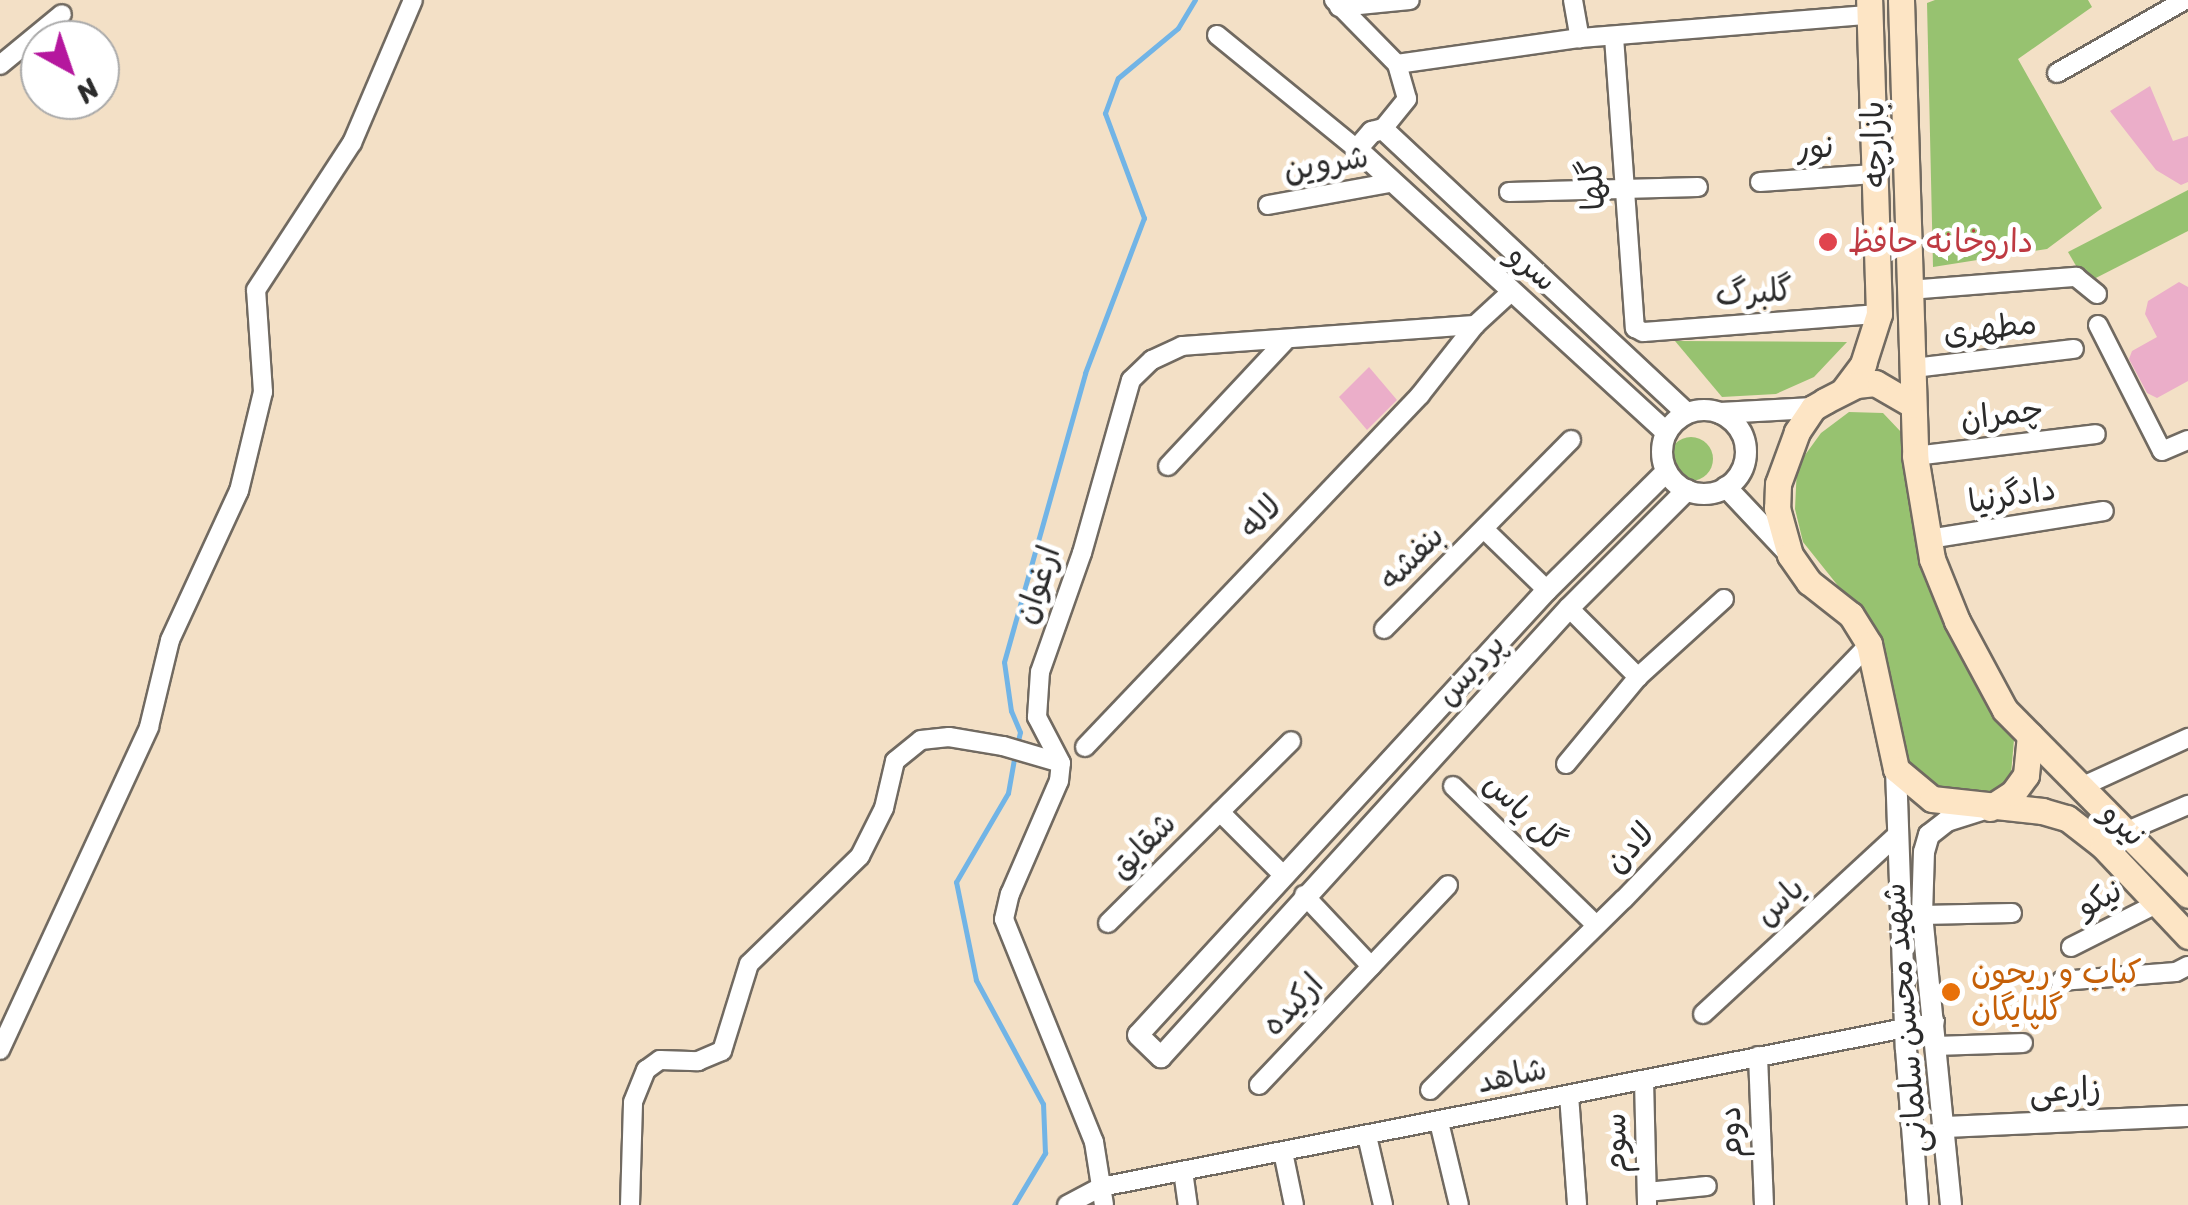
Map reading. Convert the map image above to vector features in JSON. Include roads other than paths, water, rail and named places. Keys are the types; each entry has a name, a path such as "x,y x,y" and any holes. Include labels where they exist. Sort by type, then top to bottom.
{"main road":[{"name":"بازارچه","path":"1901,0 1912,250 1909,290 1915,456 1929,540"},
{"name":"بازارچه","path":"1843,390 1862,364 1879,314 1868,8"},
{"path":"1896,769 1869,644 1850,615 1809,582 1790,555 1777,508 1778,484 1797,432 1813,408 1843,390 1876,383 1913,405"},
{"name":"نیرو","path":"1929,540 1958,622 1986,681 2005,710 2188,895"},
{"path":"1990,808 2014,794 2026,775 2030,735"},
{"name":"نیرو","path":"1896,769 1932,799 2042,811 2067,818 2103,846 2188,936"}],"street":[{"path":"0,1050 149,727 170,640 239,492 263,392 256,290 352,144 413,0"},
{"path":"1336,3 1410,0"},
{"path":"1573,0 1580,38"},
{"path":"2057,73 2185,0"},
{"path":"1216,34 1358,149 1372,132 1383,129 1407,99 1397,64 1336,3"},
{"path":"1397,64 1580,38 1614,38 1868,8"},
{"path":"0,65 62,14"},
{"name":"گلها","path":"1614,38 1635,328"},
{"name":"سرو","path":"1383,129 1469,212 1588,316 1687,413"},
{"name":"سرو","path":"1358,149 1666,432"},
{"name":"نور","path":"1760,182 1874,174"},
{"name":"شروین","path":"1268,205 1394,182"},
{"path":"1509,192 1698,187"},
{"path":"1448,232 1469,212"},
{"path":"1909,290 2080,277 2096,294"},
{"path":"1475,324 1512,290"},
{"name":"گلبرگ","path":"1635,328 1643,332 1879,314"},
{"name":"ارغوان","path":"1060,763 1037,717 1040,672 1082,553 1131,380 1152,360 1182,346 1284,342 1475,324"},
{"name":"لاله","path":"1084,747 1420,395 1475,324"},
{"path":"2098,325 2162,451 2188,440"},
{"path":"1168,466 1284,342"},
{"name":"مطهری","path":"1914,368 2074,349"},
{"path":"1720,413 1737,426 1746,452 1737,478 1726,487 1700,494 1686,490 1666,472 1662,445 1666,432 1687,413 1813,408"},
{"name":"چمران","path":"1915,456 2096,434"},
{"name":"بنفشه","path":"1384,629 1570,440"},
{"name":"پردیس","path":"1666,472 1547,590 1138,1035 1161,1057 1304,895 1570,608 1686,490"},
{"path":"1726,487 1790,555"},
{"name":"دادگرنیا","path":"1929,540 2104,511"},
{"name":"بنفشه","path":"1484,530 1547,590"},
{"path":"1547,590 1638,677"},
{"path":"1566,764 1638,677 1724,599"},
{"name":"لادن","path":"1430,1090 1869,644"},
{"path":"630,1205 633,1102 646,1070 660,1060 698,1061 722,1051 734,1024 749,964 860,856 884,808 895,760 922,740 949,737 1003,746 1060,763 1060,781 1010,894 1004,920 1094,1142 1103,1196"},
{"path":"2081,787 2188,738"},
{"name":"شقایق","path":"1108,923 1291,741"},
{"name":"شهید محسن سلمانی","path":"1896,769 1905,1028 1918,1205"},
{"name":"گل یاس","path":"1453,786 1595,924"},
{"path":"2125,832 2188,805"},
{"name":"شهید محسن سلمانی","path":"1951,1205 1922,916 1924,852 1929,835 1947,821 1990,808"},
{"name":"شقایق","path":"1220,812 1284,876"},
{"name":"یاس","path":"1703,1014 1898,834"},
{"path":"1284,876 1304,895"},
{"name":"ارکیده","path":"1259,1084 1448,885"},
{"name":"ارکیده","path":"1304,895 1371,966"},
{"name":"نیکو","path":"2071,947 2156,904"},
{"path":"1922,916 2012,914"},
{"path":"2061,981 2186,969"},
{"name":"شاهد","path":"1066,1205 1183,1172 1935,1022"},
{"path":"1937,1046 2023,1043"},
{"name":"دوم","path":"1758,1056 1764,1205"},
{"name":"سوم","path":"1644,1080 1647,1199"},
{"path":"1569,1095 1577,1205"},
{"name":"زارعی","path":"1944,1127 2188,1116"},
{"path":"1439,1122 1459,1205"},
{"path":"1368,1136 1383,1205"},
{"path":"1282,1152 1294,1205"},
{"path":"1183,1172 1188,1205"},
{"path":"1647,1199 1707,1186"}],"waterway":[{"path":"1017,745 1020,732 1011,711 1004,662 1085,373 1144,218 1105,113 1118,78 1178,28 1195,0"},
{"path":"1014,1205 1045,1153 1043,1104 976,980 956,882 1008,793 1015,755"}],"place":[{"name":"داروخانه حافظ","path":"1828,242"},
{"name":"کباب و ریحون گلپایگان","path":"1951,992"}]}
